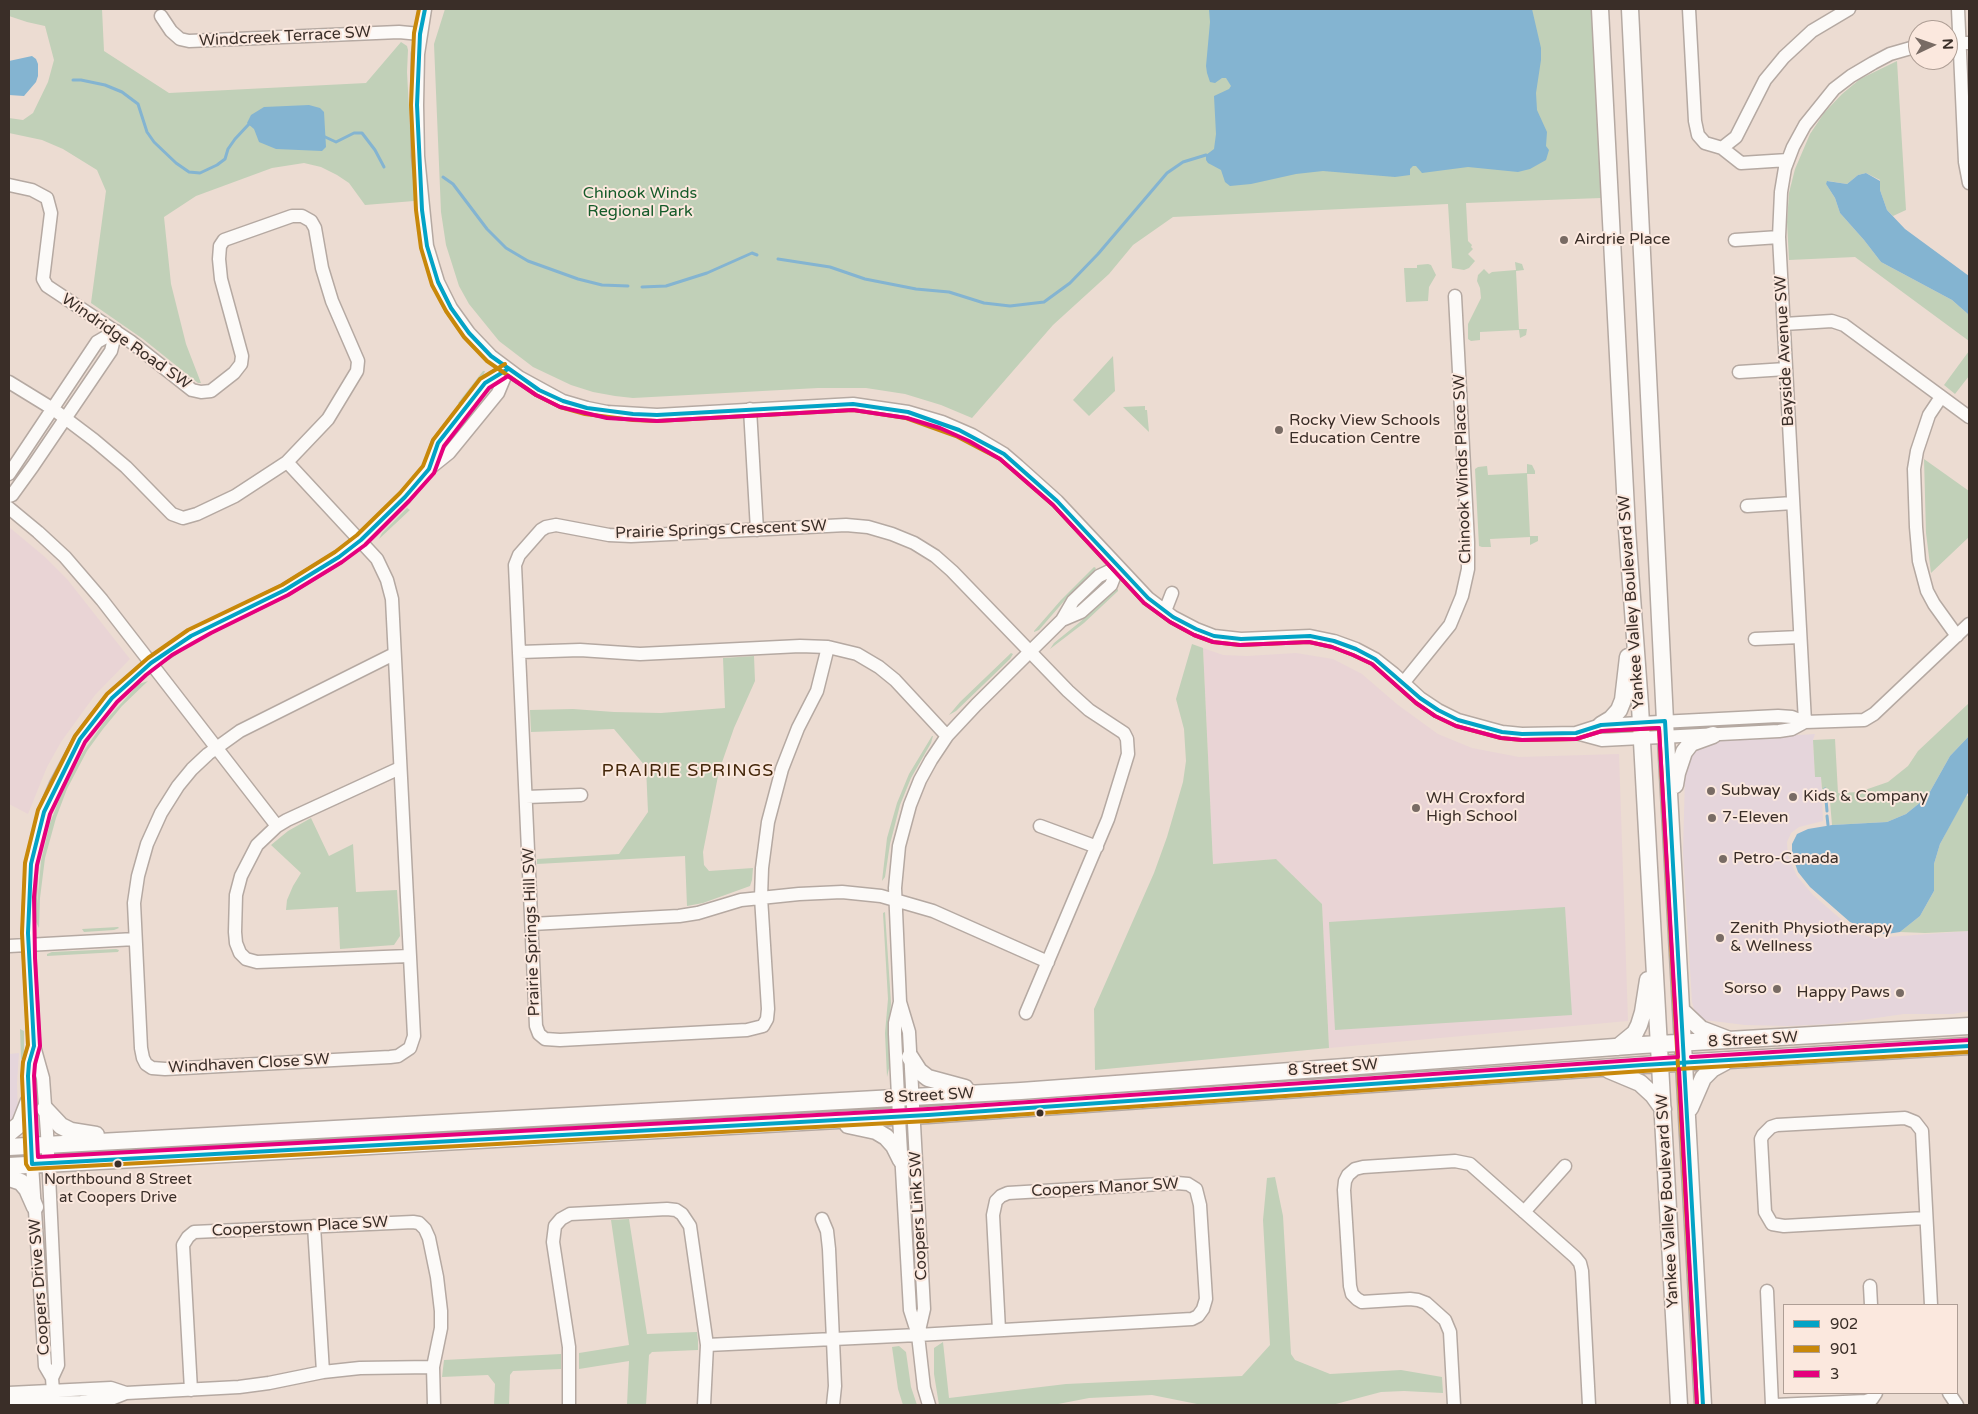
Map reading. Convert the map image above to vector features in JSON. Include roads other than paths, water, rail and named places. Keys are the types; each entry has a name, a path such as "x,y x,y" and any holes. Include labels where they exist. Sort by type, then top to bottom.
{"main road":[{"name":"Yankee Valley Boulevard SW","path":"1600,9 1631,602 1660,1044 1679,1405"},
{"name":"Yankee Valley Boulevard SW","path":"1630,9 1666,729 1703,1405"},
{"path":"1601,725 1611,719 1619,710 1623,700 1628,667 1631,602"},
{"path":"1672,820 1677,773 1684,752 1691,743 1713,734"},
{"path":"1618,1047 1635,1033 1643,1012 1652,943"},
{"path":"1682,1011 1702,1029 1734,1041"},
{"name":"8 Street SW","path":"9,1147 987,1092 1660,1044 1969,1026"},
{"name":"8 Street SW","path":"9,1166 828,1121 1660,1064 1727,1062 1969,1046"},
{"path":"910,1057 919,1071 928,1078 987,1092"},
{"path":"1688,1112 1703,1078 1712,1069 1727,1062"},
{"path":"1602,1068 1640,1083 1653,1095 1662,1109"},
{"path":"9,1133 20,1124 29,1101"},
{"path":"45,1109 61,1126 71,1131 128,1140"},
{"path":"828,1121 876,1131 886,1137 894,1146 901,1160"},
{"path":"9,1178 21,1182 27,1189 35,1207"}],"street":[{"path":"425,9 420,34 417,125 422,210 427,246 438,282 451,308 469,333 491,356 539,390 563,401 587,408 657,415 853,404 908,412 951,426 1004,454 1057,502 1148,598 1165,611 1196,629 1214,636 1241,639 1310,636 1334,641 1356,649 1374,659 1404,682 1420,698 1438,710 1458,720 1502,732 1522,734 1576,733 1602,740 1640,731 1778,716 1792,717 1805,722 1860,721 1869,718 1969,624"},
{"path":"1689,9 1695,121 1698,135 1704,144 1722,148 1741,163 1788,160"},
{"path":"1722,148 1736,137 1765,80 1784,57 1812,31 1850,9"},
{"path":"1958,9 1965,162 1969,183"},
{"name":"Windcreek Terrace SW","path":"161,16 171,31 180,39 189,41 400,32 420,34"},
{"name":"Bayside Avenue SW","path":"1805,722 1779,238 1781,192 1793,147 1819,105 1850,76 1890,54 1908,49"},
{"name":"Windridge Road SW","path":"9,185 32,190 47,198 52,213 43,279 47,286 116,331 192,390 211,391 234,373 241,364 242,356 218,259 220,246 224,240 231,236 292,216 302,216 311,221 315,228 322,268 332,302 358,361 357,372 328,419 287,462 235,496 197,514 183,518 172,514 126,467 65,417 9,382"},
{"path":"1735,240 1779,238"},
{"name":"Chinook Winds Place SW","path":"1404,682 1450,624 1462,596 1468,569 1456,296"},
{"path":"1784,324 1832,321 1844,325 1969,417"},
{"path":"9,474 98,342 116,331"},
{"path":"9,496 12,495 28,473 111,350 116,331"},
{"path":"39,1145 45,1109 43,1078 34,1046 28,945 28,897 31,864 44,812 56,784 80,739 112,698 151,663 191,636 285,590 339,557 361,540 405,497 429,469 450,453 498,393 508,369"},
{"path":"1739,372 1786,369"},
{"path":"1941,396 1929,415 1917,451 1914,469 1916,527 1919,561 1927,591 1957,636"},
{"path":"750,410 757,530"},
{"name":"Windhaven Close SW","path":"287,462 377,559 387,580 392,599 414,1036 410,1048 398,1056 165,1069 152,1068 146,1064 143,1058 134,903 138,876 147,844 161,813 178,786 192,769 216,748 240,731 394,654"},
{"path":"1747,506 1793,503"},
{"path":"9,508 65,557 102,600 277,826"},
{"name":"Prairie Springs Crescent SW","path":"520,652 515,565 519,555 546,527 556,526 609,535 631,536 846,525 868,527 914,543 935,556 1089,710 1124,734 1127,739 1128,754 1108,819 1026,1013"},
{"path":"905,1097 895,1034 895,1023 900,1002 895,899 899,846 910,805 927,767 947,736 1062,620 1081,612 1111,585 1118,567"},
{"path":"1165,611 1172,593"},
{"path":"1755,640 1800,637"},
{"path":"520,652 580,650 640,654 800,646 828,647 857,654 879,667 895,680 947,736"},
{"path":"761,897 765,843 774,799 790,747 817,692 828,647"},
{"name":"Prairie Springs Hill SW","path":"520,652 536,1026 539,1034 544,1039 560,1040 747,1030 763,1026 767,1019 768,1009 761,897"},
{"path":"1666,729 1713,734 1779,731 1792,729 1805,722"},
{"path":"1576,733 1601,725 1640,731"},
{"path":"400,768 324,802 277,826 257,845 241,876 236,895 236,944 240,953 246,959 257,962 409,956"},
{"path":"526,797 581,795"},
{"path":"1040,826 1097,847"},
{"path":"532,924 698,914 741,900 842,892 881,896 933,911 1048,962"},
{"path":"9,946 135,939"},
{"path":"900,1002 908,1022 910,1057 905,1097"},
{"path":"34,1046 28,1070 29,1101 39,1145 40,1164"},
{"name":"Coopers Link SW","path":"905,1097 924,1310 918,1335"},
{"name":"Coopers Link SW","path":"906,1116 901,1160 910,1310 918,1335 924,1388 929,1405"},
{"path":"1925,1218 1784,1226 1772,1224 1765,1212 1761,1139 1763,1134 1771,1127 1777,1125 1905,1118 1915,1122 1922,1131 1931,1304"},
{"path":"1454,1405 1450,1332 1445,1320 1426,1303 1418,1300 1362,1302 1352,1294 1350,1286 1345,1181 1348,1175 1355,1169 1463,1162 1475,1168 1575,1257 1582,1271 1589,1405"},
{"name":"Coopers Drive SW","path":"40,1164 35,1207 45,1366 53,1394"},
{"name":"Coopers Drive SW","path":"40,1164 58,1365 53,1394"},
{"path":"1524,1212 1565,1166"},
{"name":"Coopers Manor SW","path":"707,1346 918,1335 1192,1319 1198,1316 1206,1300 1200,1205 1196,1189 1188,1184 1177,1183 1008,1193 1001,1196 996,1201 993,1215 999,1330"},
{"path":"569,1405 569,1347 553,1234 555,1226 561,1219 570,1214 668,1209 676,1210 682,1214 690,1226 707,1346 704,1405"},
{"path":"822,1219 828,1240 835,1386 833,1405"},
{"name":"Cooperstown Place SW","path":"191,1390 183,1245 194,1232 413,1222 419,1223 425,1229 437,1276 441,1328 433,1367 434,1405"},
{"path":"314,1226 323,1372"},
{"path":"1870,1286 1872,1304"},
{"path":"1767,1290 1773,1405 1866,1401 1875,1394"},
{"path":"9,1404 53,1394 111,1388 126,1393 191,1390 258,1385 323,1372 360,1368 433,1367"},
{"path":"9,1393 53,1394"},
{"path":"1949,1394 1957,1405"}],"water":[{"path":"1209,9 1532,9 1541,48 1536,93 1537,110 1547,132 1546,146 1549,150 1546,160 1530,169 1518,172 1468,167 1422,173 1416,166 1413,166 1410,169 1410,175 1395,177 1323,171 1230,186 1225,182 1221,170 1206,160 1206,155 1214,149 1216,134 1214,96 1229,89 1231,86 1226,78 1222,78 1215,83 1210,82 1207,73"},
{"path":"32,56 38,64 36,82 24,96 9,95 9,61"},
{"path":"309,105 320,108 324,112 326,147 322,151 276,149 259,142 254,129 247,123 251,115 264,107"},
{"path":"1866,173 1880,181 1880,190 1887,210 1905,229 1969,276 1969,315 1952,300 1881,262 1840,213 1835,198 1826,184 1827,181 1847,184 1858,175"},
{"path":"1969,736 1969,791 1940,844 1934,864 1934,891 1920,916 1900,932 1887,934 1874,933 1850,922 1810,887 1798,872 1792,855 1792,844 1797,834 1808,829 1832,825 1887,822 1906,814 1927,797 1950,756"}],"waterway":[{"path":"73,80 105,85 122,92 138,104 147,132 154,142 176,163 189,172 200,173 225,159 228,149 235,139 251,124"},
{"path":"323,136 336,142 354,133 362,133 375,150 384,167"},
{"path":"778,259 830,267 865,279 916,289 949,292 984,303 1010,306 1044,302 1070,283 1098,254 1167,173 1183,162 1206,155"},
{"path":"443,177 453,184 487,229 506,248 528,261 578,279 602,285 628,286"},
{"path":"642,287 666,286 707,273 752,253 757,255"},
{"path":"1825,789 1827,811"},
{"path":"1827,816 1828,825"}],"place":[{"name":"Airdrie Place","path":"1564,240"},
{"name":"Rocky View Schools Education Centre","path":"1279,430"},
{"name":"Subway","path":"1711,791"},
{"name":"Kids & Company","path":"1793,797"},
{"name":"WH Croxford High School","path":"1416,808"},
{"name":"7-Eleven","path":"1712,818"},
{"name":"Petro-Canada","path":"1723,859"},
{"name":"Zenith Physiotherapy & Wellness","path":"1720,938"},
{"name":"Sorso","path":"1777,989"},
{"name":"Happy Paws","path":"1900,993"},
{"name":"Northbound 8 Street at Coopers Drive","path":"118,1164"}],"district":[{"name":"PRAIRIE SPRINGS","path":"688,771"}],"park label":[{"name":"Chinook Winds Regional Park","path":"640,203"}]}
